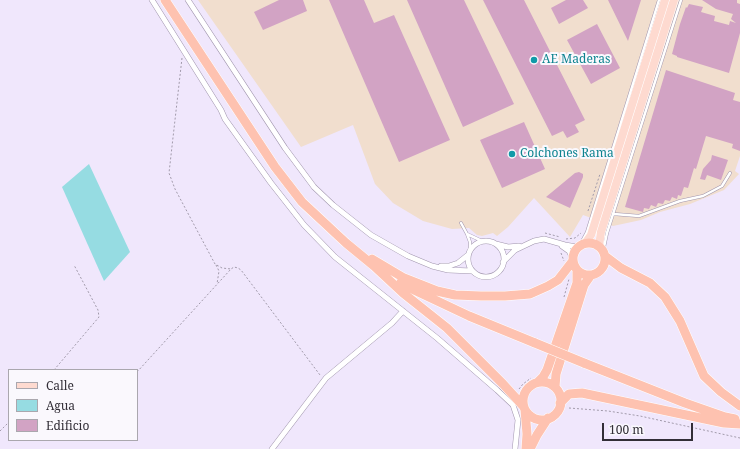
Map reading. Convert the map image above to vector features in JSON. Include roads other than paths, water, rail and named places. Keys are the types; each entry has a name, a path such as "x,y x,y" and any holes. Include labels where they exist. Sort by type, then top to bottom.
{"highway":[{"path":"165,0 275,167 302,202 346,244 374,266 403,293 447,328 503,384 533,417 538,419 548,418"},
{"path":"346,244 357,248 404,278 438,292 455,295 505,296 530,294 548,286 558,280 567,270 581,245 595,244 621,268 650,283 665,297 680,321 704,376 721,392 740,406"},
{"path":"555,387 556,374 584,285 591,275 600,270 605,261 602,251"},
{"path":"526,449 527,434 523,402 525,391 533,384 538,382 547,370 577,283 577,271 572,259"},
{"path":"374,266 414,290 534,343 685,403 725,417 740,420"},
{"path":"577,271 581,274 591,275"},
{"path":"538,382 550,383 555,387 564,405"},
{"path":"530,449 536,435 548,418 564,405 569,394 582,393 724,423 740,424"}],"main road":[{"path":"581,245 591,235 665,0"},
{"path":"602,251 601,232 674,0"}],"street":[{"path":"152,0 186,52 225,119 270,183 304,225 335,257 437,338 513,405 518,420 515,449"},
{"path":"188,0 285,148 314,187 333,205 371,235 395,250 432,266 448,270 472,271 482,276 493,275 501,267 510,253 534,241 550,240 558,243 569,251 572,259"},
{"path":"432,266 449,266 458,263 473,247 482,241 508,247 522,246"},
{"path":"558,243 581,245"},
{"path":"495,244 502,252 503,262"},
{"path":"469,253 469,266 472,271"},
{"path":"272,449 324,381 392,323 403,311"}],"lane":[{"path":"581,245 587,232 659,0"},
{"path":"602,251 681,0"},
{"path":"614,214 639,216 680,201 703,196 722,186 730,173"},
{"path":"461,223 470,242 469,253"},
{"path":"467,234 482,241"}],"water":[{"path":"89,164 130,252 104,281 62,187"}],"place":[{"name":"AE Maderas","path":"534,60"},
{"name":"Colchones Rama","path":"512,154"}]}
